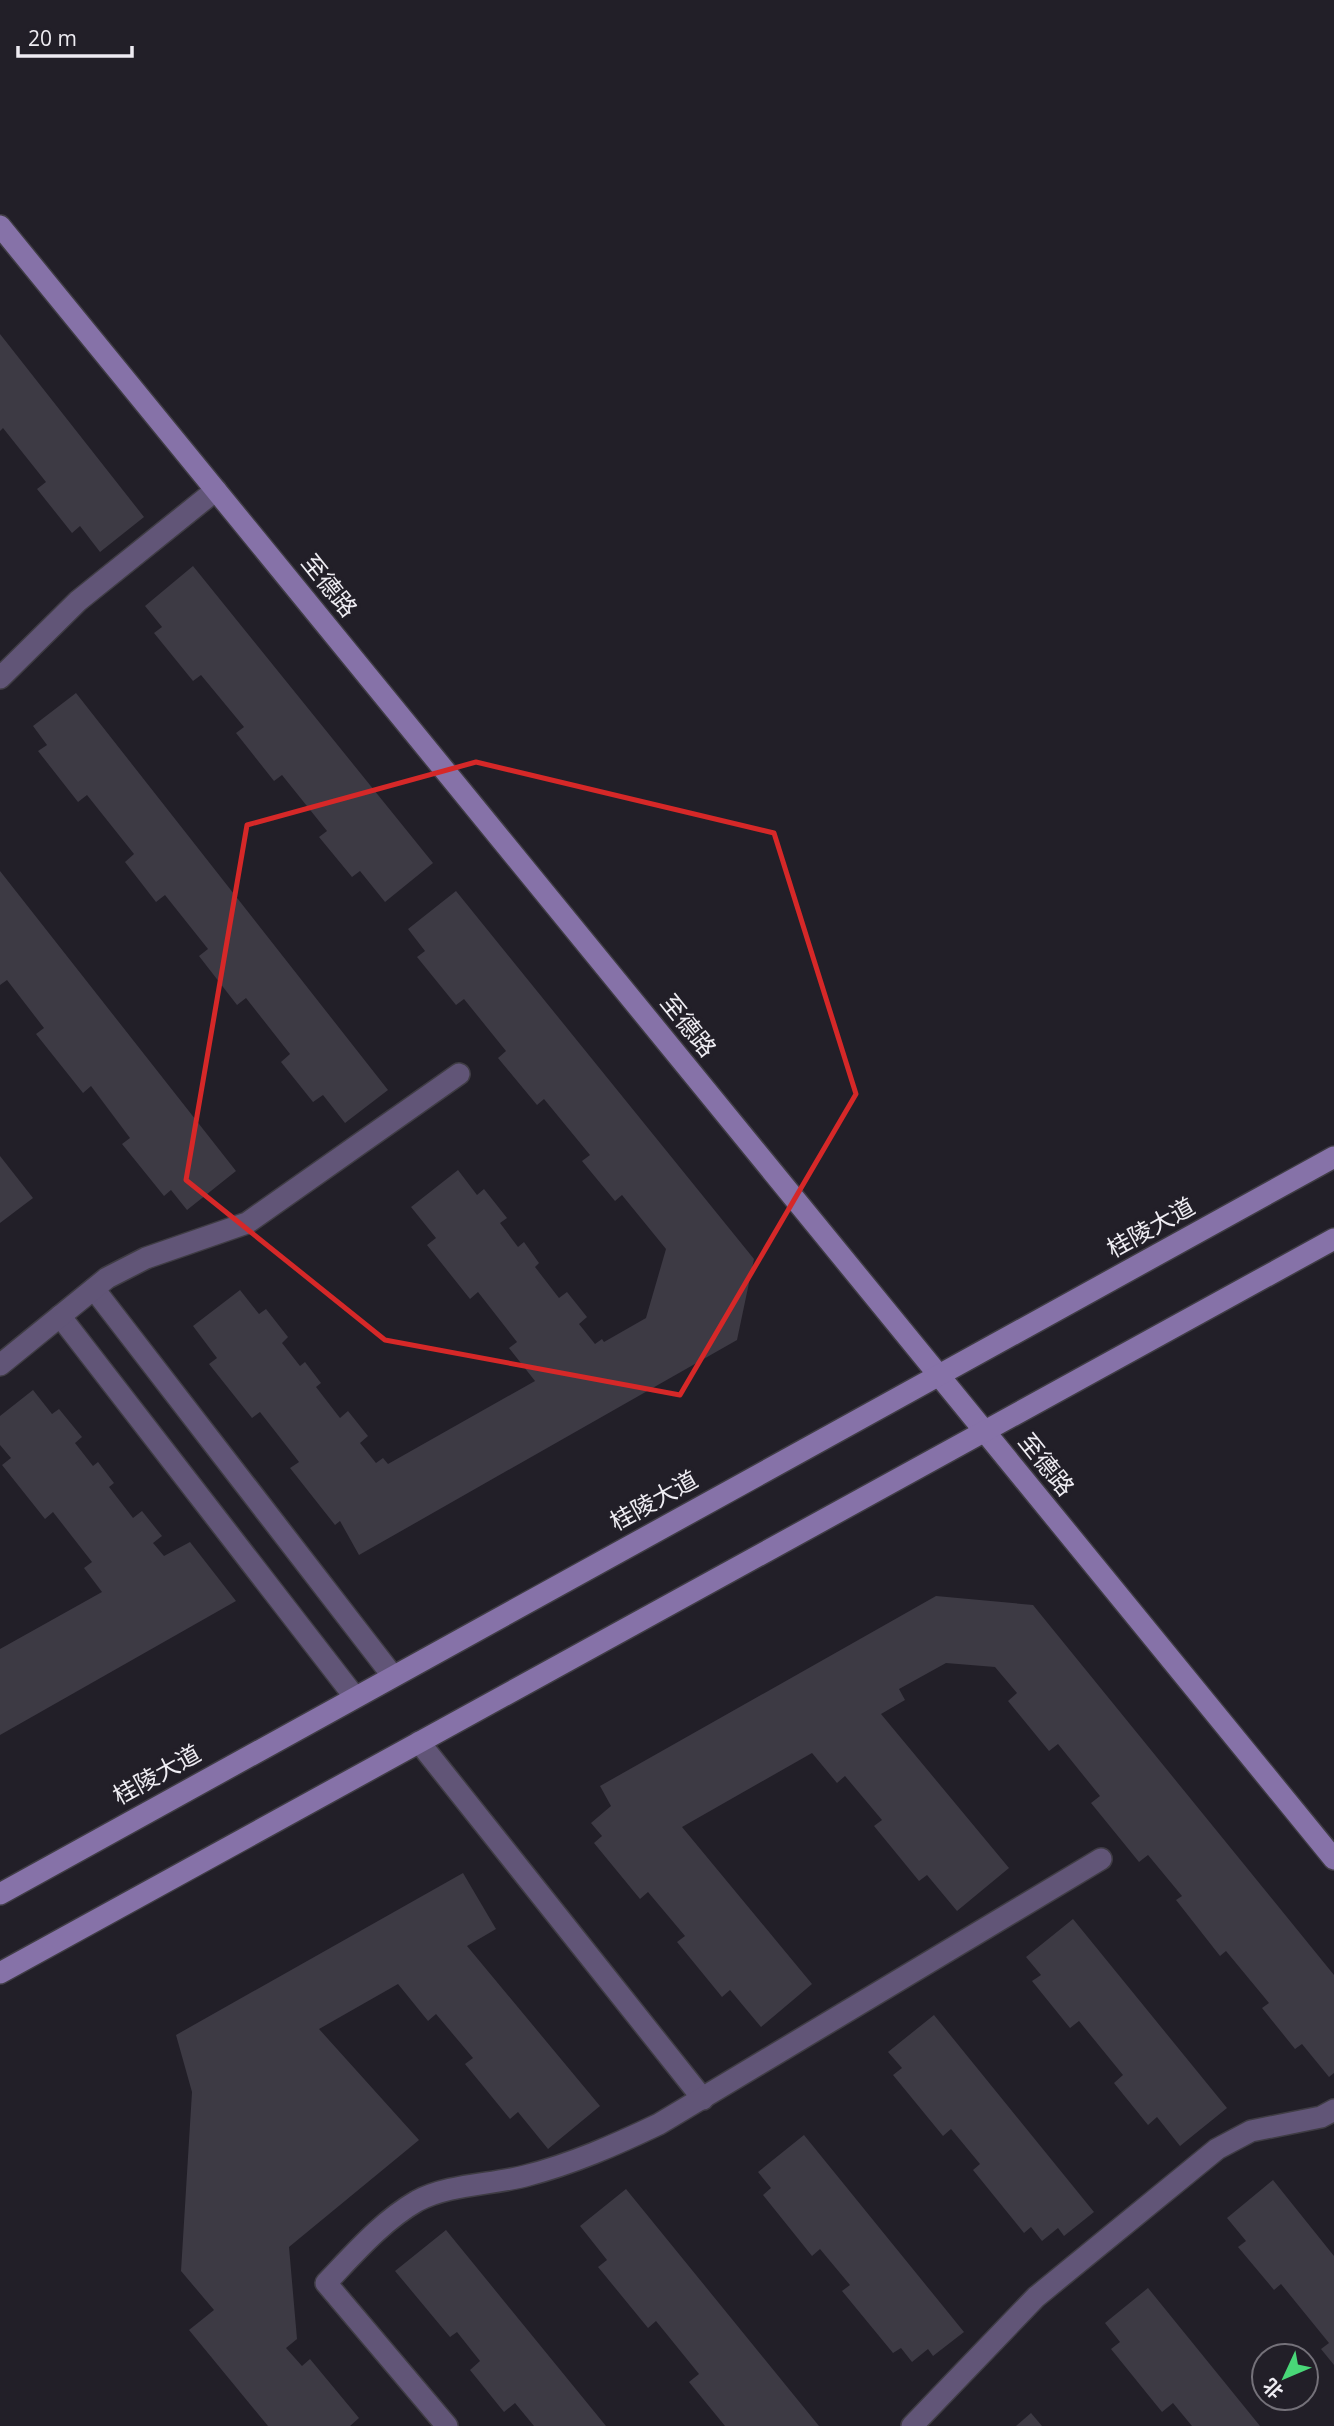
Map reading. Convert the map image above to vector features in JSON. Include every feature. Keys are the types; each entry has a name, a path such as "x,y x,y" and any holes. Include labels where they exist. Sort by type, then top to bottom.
{"main road":[{"name":"至德路","path":"0,226 1334,1859"},
{"name":"桂陵大道","path":"0,1894 354,1696 1334,1157"},
{"path":"0,1973 1334,1239"}],"lane":[{"path":"0,678 78,601 216,490"},
{"path":"0,1365 107,1278 146,1258 247,1223 459,1073"},
{"path":"94,1289 393,1675"},
{"path":"60,1316 354,1696"},
{"path":"419,1742 702,2099"},
{"path":"447,2426 326,2283 372,2235 415,2203 434,2193 524,2176 593,2156 702,2099 1101,1859"},
{"path":"912,2426 1036,2297 1217,2149 1251,2131 1321,2117 1334,2110"}],"highlighted area":[{"path":"476,762 774,833 856,1094 680,1395 385,1340 186,1180 247,825"}],"building":[{"path":"0,334 144,517 100,552 80,526 72,533 37,489 46,482 3,428 0,431"},
{"path":"193,566 433,863 385,902 360,871 352,877 319,837 327,831 282,775 274,781 236,733 244,727 201,675 193,681 154,633 162,627 145,606"},
{"path":"76,693 388,1090 345,1123 323,1095 313,1102 281,1062 290,1054 246,998 237,1005 199,956 208,949 165,895 156,902 125,862 134,854 87,795 78,802 38,751 47,745 33,726"},
{"path":"0,871 236,1171 187,1210 171,1190 164,1196 122,1144 130,1138 91,1086 83,1093 36,1034 44,1028 7,980 0,985"},
{"path":"456,891 754,1259 737,1340 359,1555 340,1521 335,1525 290,1468 299,1462 260,1412 252,1418 209,1364 217,1358 193,1326 240,1290 259,1314 266,1309 288,1337 282,1343 300,1366 305,1362 321,1383 316,1387 340,1418 348,1411 368,1436 360,1443 376,1463 383,1458 388,1464 535,1381 509,1348 517,1342 478,1292 470,1299 427,1245 436,1238 411,1207 458,1170 477,1195 484,1189 507,1218 500,1223 518,1247 524,1242 539,1263 535,1267 559,1298 567,1292 587,1317 579,1324 595,1344 602,1339 604,1342 646,1318 666,1249 622,1195 615,1201 582,1161 590,1155 544,1099 537,1105 498,1058 506,1051 464,999 456,1005 417,957 425,951 408,929"},
{"path":"0,1156 33,1198 0,1223"},
{"path":"33,1390 52,1414 59,1409 82,1437 75,1443 93,1466 98,1462 114,1483 109,1487 133,1518 142,1511 162,1536 153,1543 164,1556 190,1542 236,1601 0,1735 0,1649 102,1592 84,1568 92,1562 53,1512 45,1519 2,1465 11,1458 0,1445 0,1416"},
{"path":"936,1596 1033,1605 1334,1975 1334,2073 1329,2077 1302,2044 1295,2049 1262,2008 1269,2003 1226,1951 1220,1956 1176,1900 1182,1896 1148,1855 1139,1862 1091,1803 1100,1796 1058,1744 1049,1751 1008,1701 1017,1693 995,1667 946,1663 899,1689 905,1700 881,1714 1009,1868 957,1911 927,1875 919,1881 874,1826 882,1820 845,1776 837,1783 812,1753 682,1827 812,1984 761,2027 730,1990 722,1997 677,1942 685,1936 648,1892 640,1899 594,1843 602,1836 591,1823 611,1806 600,1786"},
{"path":"463,1873 496,1929 467,1946 600,2106 548,2149 518,2112 510,2119 465,2064 473,2058 436,2014 428,2021 398,1984 319,2029 419,2140 289,2247 297,2339 286,2348 302,2366 310,2359 359,2418 350,2426 268,2426 189,2330 214,2310 181,2271 192,2092 176,2035"},
{"path":"1073,1919 1227,2108 1180,2146 1157,2117 1148,2125 1114,2083 1123,2075 1079,2021 1070,2028 1032,1981 1041,1975 1026,1957"},
{"path":"934,2015 1094,2212 1064,2236 1058,2228 1042,2241 1031,2227 1024,2233 973,2170 980,2164 951,2129 943,2136 893,2075 902,2068 888,2052"},
{"path":"804,2135 964,2332 933,2356 928,2349 912,2362 901,2348 893,2353 842,2291 850,2285 820,2249 812,2256 763,2195 771,2188 758,2172"},
{"path":"1273,2180 1334,2256 1334,2365 1321,2349 1329,2343 1281,2284 1274,2290 1238,2247 1246,2241 1227,2218"},
{"path":"626,2189 819,2426 725,2426 689,2382 699,2374 656,2321 648,2328 598,2267 607,2260 580,2226"},
{"path":"446,2230 606,2426 534,2426 515,2403 504,2412 470,2370 480,2361 457,2332 450,2337 395,2271"},
{"path":"1148,2288 1260,2426 1192,2426 1173,2403 1162,2412 1111,2349 1120,2342 1105,2323"},
{"path":"1031,2413 1042,2426 1016,2426"}]}
